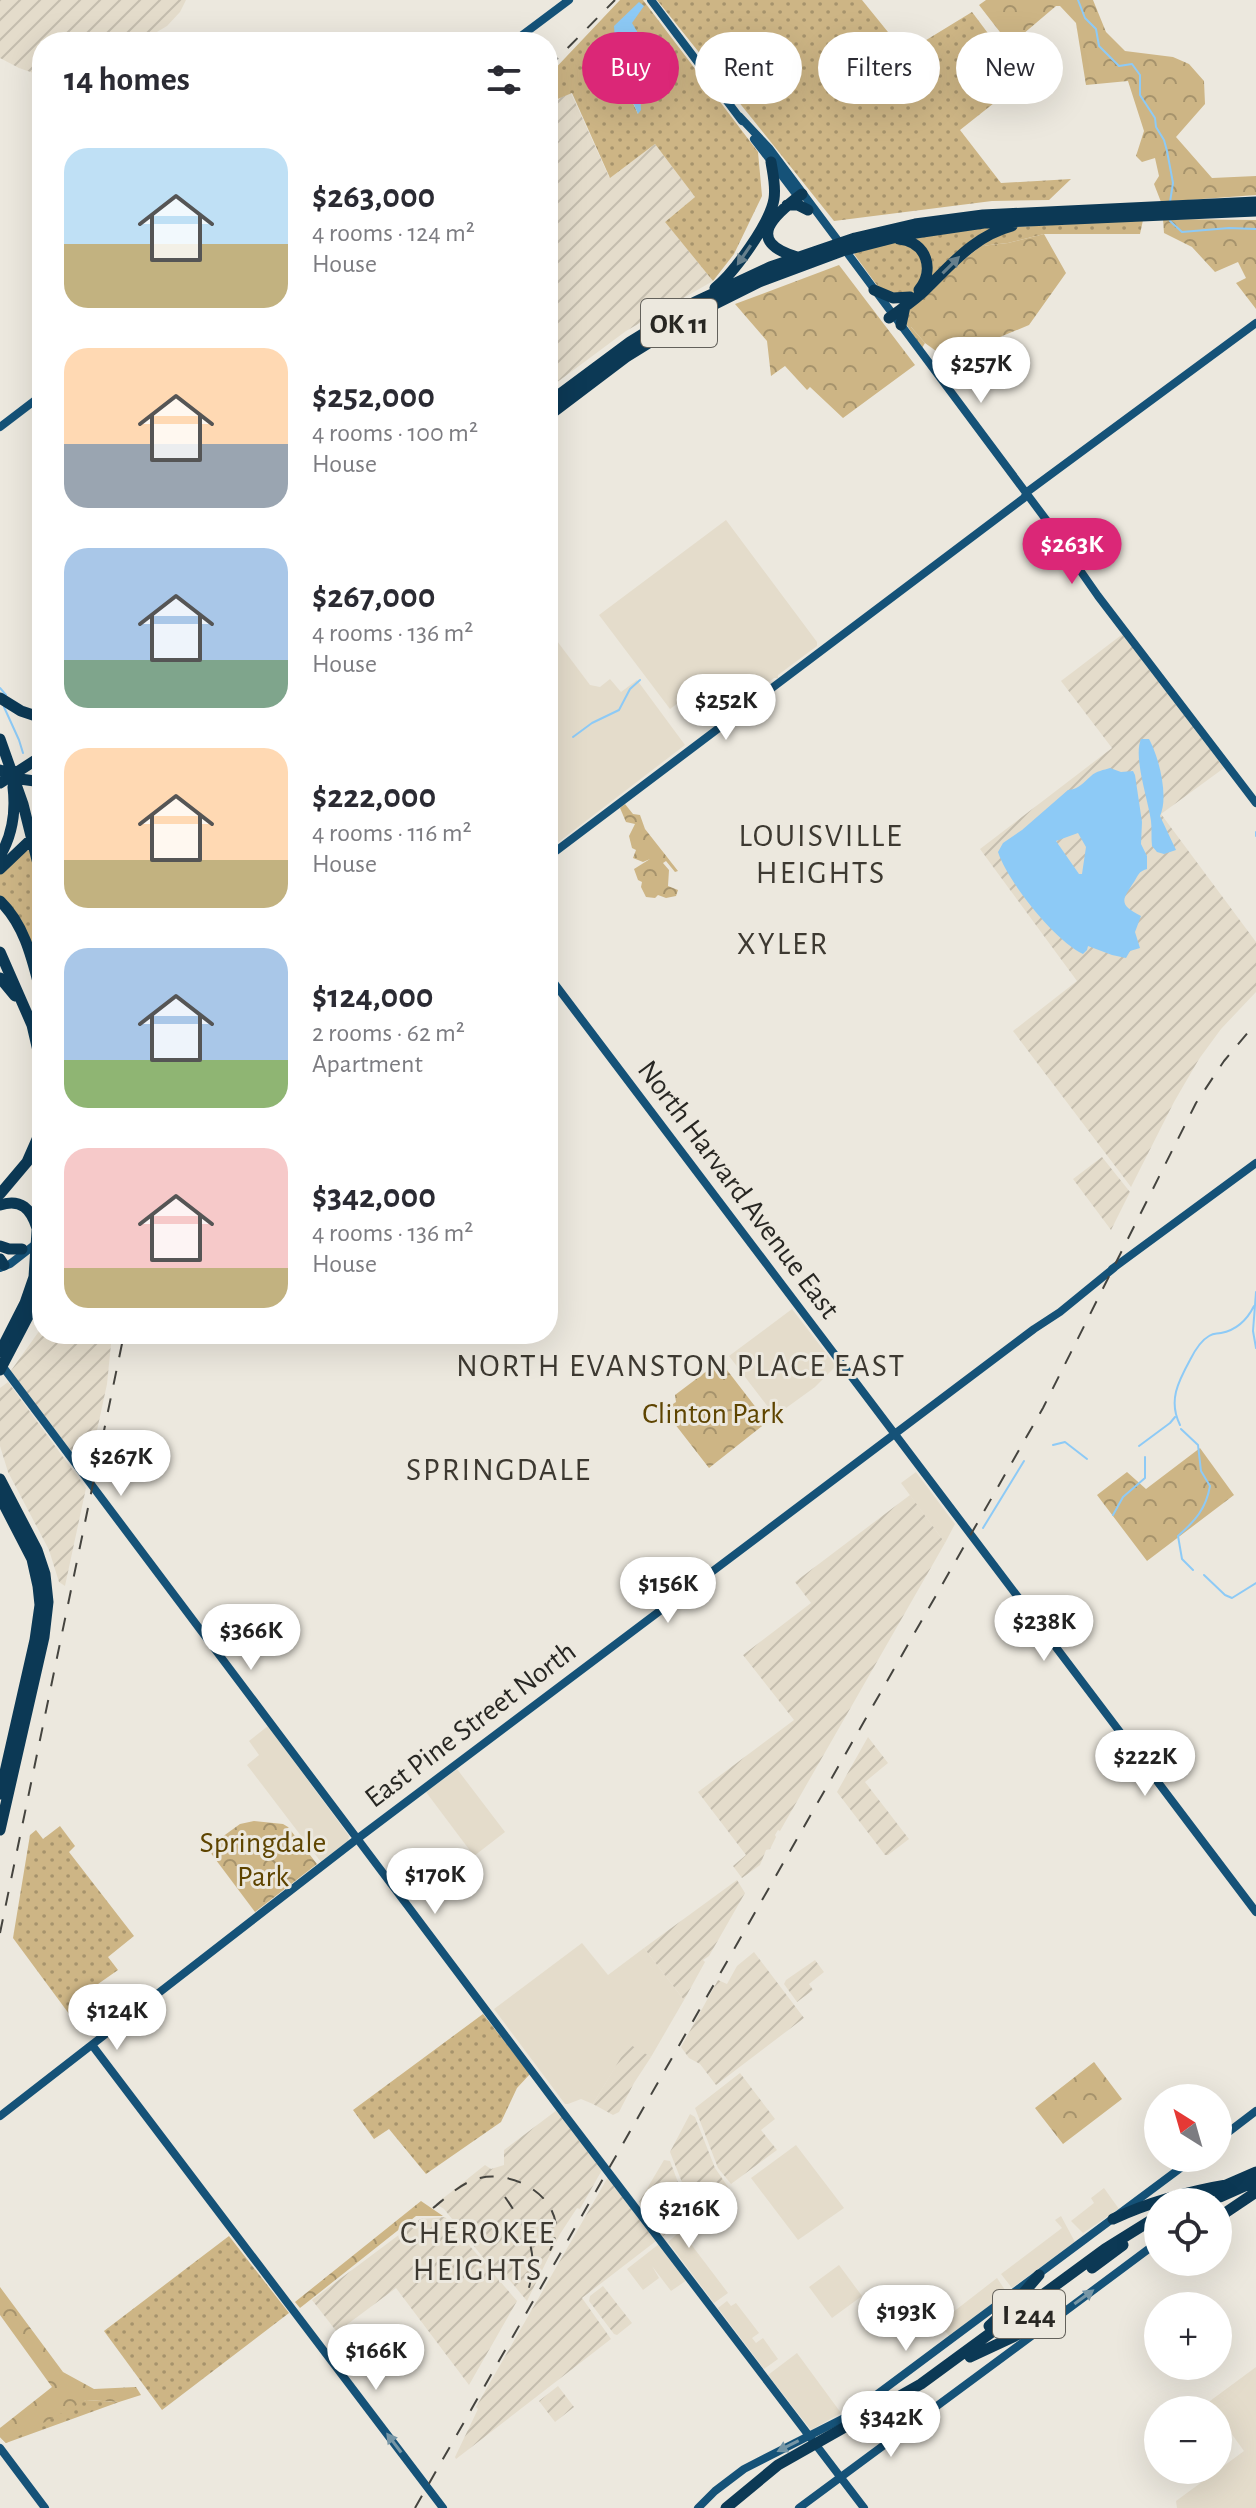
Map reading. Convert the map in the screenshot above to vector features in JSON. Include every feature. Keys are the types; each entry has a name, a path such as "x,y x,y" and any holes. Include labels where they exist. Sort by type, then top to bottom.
{"highway":[{"path":"695,302 733,271 770,213 775,187 771,162"},
{"path":"770,213 799,194"},
{"path":"797,257 780,252 769,237 769,227 772,219 799,194"},
{"name":"OK 11","path":"558,409 643,346 697,313 855,238 960,217 1185,209 1256,202"},
{"path":"787,205 798,205 808,210"},
{"name":"OK 11","path":"1185,209 1256,212"},
{"name":"OK 11","path":"558,396 630,342 695,302 797,257 962,225 1145,211"},
{"path":"890,315 924,291 970,246 984,237 1008,227 1064,219"},
{"path":"895,239 914,243 924,253 928,263 926,281 908,301 901,325"},
{"path":"874,290 908,301"},
{"path":"0,698 32,715"},
{"path":"0,739 15,813 10,836 0,856"},
{"path":"0,783 32,763"},
{"path":"4,766 20,779 32,781"},
{"path":"4,766 32,836"},
{"path":"0,790 27,766"},
{"path":"0,869 32,840"},
{"path":"0,901 9,910 25,939 32,963"},
{"path":"0,952 32,1025"},
{"path":"0,978 32,1025"},
{"path":"0,1194 27,1162 32,1151"},
{"path":"0,1205 11,1202 21,1204 32,1215"},
{"path":"0,1246 22,1249"},
{"path":"0,1370 2,1355 32,1284"},
{"path":"17,1337 32,1309"},
{"path":"2,1355 32,1320"},
{"path":"0,1479 37,1550 45,1574 48,1602 44,1637 0,1830"},
{"path":"0,1794 40,1605 32,1559 1,1500"},
{"path":"1222,2188 1256,2172"},
{"path":"1232,2192 1256,2181"},
{"path":"1113,2219 1157,2201 1198,2189 1232,2184"},
{"path":"1232,2208 1256,2192"},
{"name":"I 244","path":"726,2508 778,2465 887,2405 1144,2226"},
{"name":"I 244","path":"1107,2252 1144,2232"},
{"name":"I 244","path":"739,2506 790,2467 901,2405 970,2357 1086,2267"},
{"path":"954,2360 1013,2305 1039,2275"},
{"path":"970,2357 1060,2315"}],"main road":[{"path":"526,32 569,0"},
{"path":"651,0 771,162 901,325 1027,495 1049,532 1054,533 1098,596 1256,803"},
{"path":"739,116 769,148 808,210 1027,495"},
{"path":"558,849 1027,495 1068,468 1085,451 1256,323"},
{"path":"0,427 32,403"},
{"name":"North Harvard Avenue East","path":"558,988 1256,1912"},
{"name":"East Pine Street North","path":"0,2116 357,1839 1256,1163"},
{"path":"1,1264 32,1238"},
{"path":"1,1264 10,1264 32,1238"},
{"path":"2,1355 357,1839 864,2508"},
{"name":"North Harvard Avenue East","path":"1205,1847 1256,1919"},
{"path":"92,2045 443,2508"},
{"path":"1232,2129 1256,2111"},
{"path":"698,2508 736,2475 848,2416 1175,2172"},
{"path":"1232,2211 1256,2200"},
{"path":"799,2508 1144,2252"},
{"path":"0,2448 45,2508"}],"shaded area":[{"path":"0,0 186,0 180,12 157,32 32,32 32,73 0,58"},
{"path":"571,93 609,177 655,144 695,197 665,222 713,281 626,331 558,382 559,141 558,99"},
{"path":"726,520 817,646 721,718 698,688 670,709 599,615"},
{"path":"1124,633 1224,768 1161,814 1256,942 1256,992 1221,1029 1199,1059 1131,1187 1013,1031 1077,981 980,849 1112,748 1061,681"},
{"path":"558,642 590,685 600,687 610,679 621,692 637,680 685,745 558,842"},
{"path":"1102,1157 1130,1192 1111,1230 1073,1179"},
{"path":"792,1309 836,1366 815,1387 775,1416 729,1356"},
{"path":"32,1341 32,1344 111,1344 107,1384 88,1472 10,1372"},
{"path":"8,1382 86,1488 65,1586 59,1582 49,1550 8,1472 0,1446 0,1388"},
{"path":"916,1472 955,1524 945,1543 901,1483"},
{"path":"910,1495 945,1543 775,1835 770,1849 766,1850 760,1865 742,1878 733,1866 746,1855 698,1792 794,1720 743,1655 811,1603 795,1582"},
{"path":"268,1726 349,1836 348,1841 321,1862 247,1765 259,1755 249,1741"},
{"path":"868,1737 888,1763 865,1782 909,1839 888,1855 837,1792"},
{"path":"457,1769 505,1832 474,1856 426,1792"},
{"path":"737,1880 745,1893 709,1956 703,1960 705,1962 684,2000 644,1948"},
{"path":"582,1943 608,1975 644,1948 684,2000 651,2057 629,2045 593,2104 581,2099 565,2104 494,2009"},
{"path":"754,1952 804,2018 716,2085 700,2064 689,2058 681,2047 718,1980 727,1984 737,1966"},
{"path":"815,1960 824,1972 809,1984 813,1990 797,2002 784,1984"},
{"path":"629,2044 651,2057 619,2112 613,2115 593,2104"},
{"path":"740,2073 775,2119 761,2130 777,2150 731,2184 718,2168 695,2108"},
{"path":"557,2110 602,2170 580,2209 577,2208 560,2234 527,2301 507,2277 490,2266 444,2209 436,2204 485,2165 491,2169 504,2165 504,2150"},
{"path":"690,2114 695,2117 715,2168 728,2187 699,2209 685,2190 670,2152"},
{"path":"796,2145 844,2208 798,2240 751,2178"},
{"path":"664,2160 670,2161 682,2193 694,2209 663,2236 639,2202"},
{"path":"608,2177 656,2241 582,2298 611,2339 456,2459 478,2409 476,2407"},
{"path":"1104,2188 1119,2209 1083,2233 1071,2221 1094,2203 1091,2198"},
{"path":"1061,2216 1075,2242 1012,2288 1001,2274 1062,2228 1055,2220"},
{"path":"445,2217 517,2301 469,2385 396,2288 337,2332 312,2300 420,2219"},
{"path":"681,2231 728,2293 714,2303 668,2242"},
{"path":"659,2244 687,2280 671,2291 652,2266 659,2278 643,2290 627,2269"},
{"path":"839,2265 862,2296 832,2318 809,2287"},
{"path":"997,2278 1007,2293 949,2336 939,2323"},
{"path":"603,2286 632,2323 617,2335 589,2301 590,2296"},
{"path":"727,2301 731,2306 736,2303 759,2333 752,2338 756,2343 763,2338 778,2359 764,2369 718,2308"},
{"path":"797,2353 841,2413 811,2430 768,2375"},
{"path":"1256,2367 1256,2508 1177,2508 1176,2501 1199,2484 1232,2484 1232,2460 1244,2451 1232,2434 1232,2396 1217,2396"},
{"path":"558,2386 574,2407 555,2422 539,2401"}],"green space":[{"path":"620,0 643,0 667,32 590,32"},
{"path":"657,0 862,0 888,32 818,32 818,104 940,104 939,32 972,12 987,32 956,32 956,104 993,104 960,130 1001,183 1071,179 1049,200 992,201 834,221 740,104 802,104 802,32 695,32 695,47"},
{"path":"986,0 1093,0 1106,32 1125,51 1173,57 1189,64 1204,81 1205,104 1176,137 1212,178 1256,176 1256,195 1161,202 1154,184 1159,176 1155,158 1142,162 1136,156 1144,131 1128,81 1086,85 1076,23 1060,6 1056,6 1025,32 1000,32 979,5"},
{"path":"582,40 582,104 633,104 638,114 638,104 679,104 679,48 695,69 695,104 722,104 758,152 762,196 734,254 713,281 665,222 695,197 655,144 610,178 572,93 558,99 558,65"},
{"path":"1163,219 1256,220 1256,309 1236,283 1246,278 1238,262 1215,272 1192,247 1164,233"},
{"path":"1143,220 1140,234 1044,234 981,246 952,268 911,327 925,343 922,348 904,321 907,307 971,248 1014,227"},
{"path":"981,226 998,229 924,290 930,273 911,237"},
{"path":"1044,234 1066,273 1029,325 947,359 925,343 911,327 909,318 913,307 981,246"},
{"path":"906,240 926,259 920,287 913,294 904,296 879,288 854,254"},
{"path":"839,265 915,365 843,418 810,387 807,390 785,366 771,376 767,341 735,304"},
{"path":"625,804 633,814 640,815 645,829 678,871 675,872 666,861 663,863 669,870 668,886 678,890 676,896 646,897 634,869 650,859 643,862 633,858 636,850 632,848 629,836 635,824 626,822 620,808"},
{"path":"32,849 32,952 0,898 0,874"},
{"name":"Clinton Park","path":"720,1361 767,1422 709,1468 664,1410 676,1402 675,1395"},
{"path":"1200,1448 1234,1495 1147,1561 1097,1495 1127,1472 1146,1489"},
{"name":"Springdale Park","path":"254,1821 288,1827 317,1864 255,1912 207,1848 240,1824"},
{"path":"60,1826 75,1846 69,1852 134,1936 108,1957 118,1970 98,1984 110,2003 78,2026 13,1938 30,1835 36,1830 43,1839"},
{"path":"483,2014 530,2074 517,2088 501,2122 426,2174 389,2129 374,2139 353,2110"},
{"path":"1094,2062 1122,2099 1063,2144 1035,2108"},
{"path":"421,2201 443,2216 416,2216 300,2308 295,2302"},
{"path":"229,2236 289,2313 162,2410 104,2331"},
{"path":"0,2287 63,2372 94,2389 136,2387 141,2395 119,2402 86,2400 6,2443 0,2437 0,2428 52,2387 0,2315"},
{"path":"86,2400 119,2402 6,2443 0,2437 0,2428"}],"water":[{"path":"639,2 644,6 632,23 637,32 614,32 614,26"},
{"path":"634,104 641,104 638,114"},
{"path":"1141,739 1149,739 1162,777 1163,808 1160,816 1176,850 1164,854 1152,846 1151,821 1140,767"},
{"path":"1110,768 1121,772 1133,771 1135,775 1142,822 1141,844 1147,856 1147,869 1139,874 1124,901 1141,916 1135,932 1140,948 1130,951 1126,958 1088,946 1083,954 1071,947 1033,909 1011,879 998,852 1003,843 1068,790 1078,787 1095,773","holes":["1078,833 1086,847 1082,874 1079,874 1056,841"]}],"waterway":[{"path":"1078,0 1085,18 1096,29 1099,46 1119,66 1132,64 1140,75 1140,95 1155,118 1167,151 1173,183 1170,202"},
{"path":"1170,221 1182,232 1256,229"},
{"path":"573,737 592,723 619,710 630,689 640,680"},
{"path":"0,688 6,695"},
{"path":"4,707 23,753"},
{"path":"1256,1292 1253,1331 1256,1348"},
{"path":"1180,1425 1175,1408 1176,1392 1195,1350 1209,1336 1237,1327 1254,1306"},
{"path":"1139,1446 1175,1417"},
{"path":"1181,1429 1198,1445 1201,1471 1210,1486 1199,1514 1178,1536 1182,1559 1193,1570"},
{"path":"1053,1445 1065,1442 1087,1459"},
{"path":"1113,1515 1123,1497 1145,1478 1145,1457"},
{"path":"983,1528 1024,1461"},
{"path":"1204,1575 1232,1598 1256,1583"}],"railway":[{"path":"558,58 615,0"},
{"path":"415,2508 1043,1408 1196,1103 1224,1061 1256,1023"},
{"path":"0,1933 122,1344"},
{"path":"433,2208 461,2186 480,2178 504,2178 528,2186 547,2202 556,2225 546,2261"},
{"path":"505,2197 521,2221 530,2244 532,2269 526,2297"}],"district":[{"name":"LOUISVILLE HEIGHTS","path":"821,854"},
{"name":"XYLER","path":"783,943"},
{"name":"NORTH EVANSTON PLACE EAST","path":"681,1365"},
{"name":"SPRINGDALE","path":"499,1469"},
{"name":"CHEROKEE HEIGHTS","path":"478,2250"}]}
